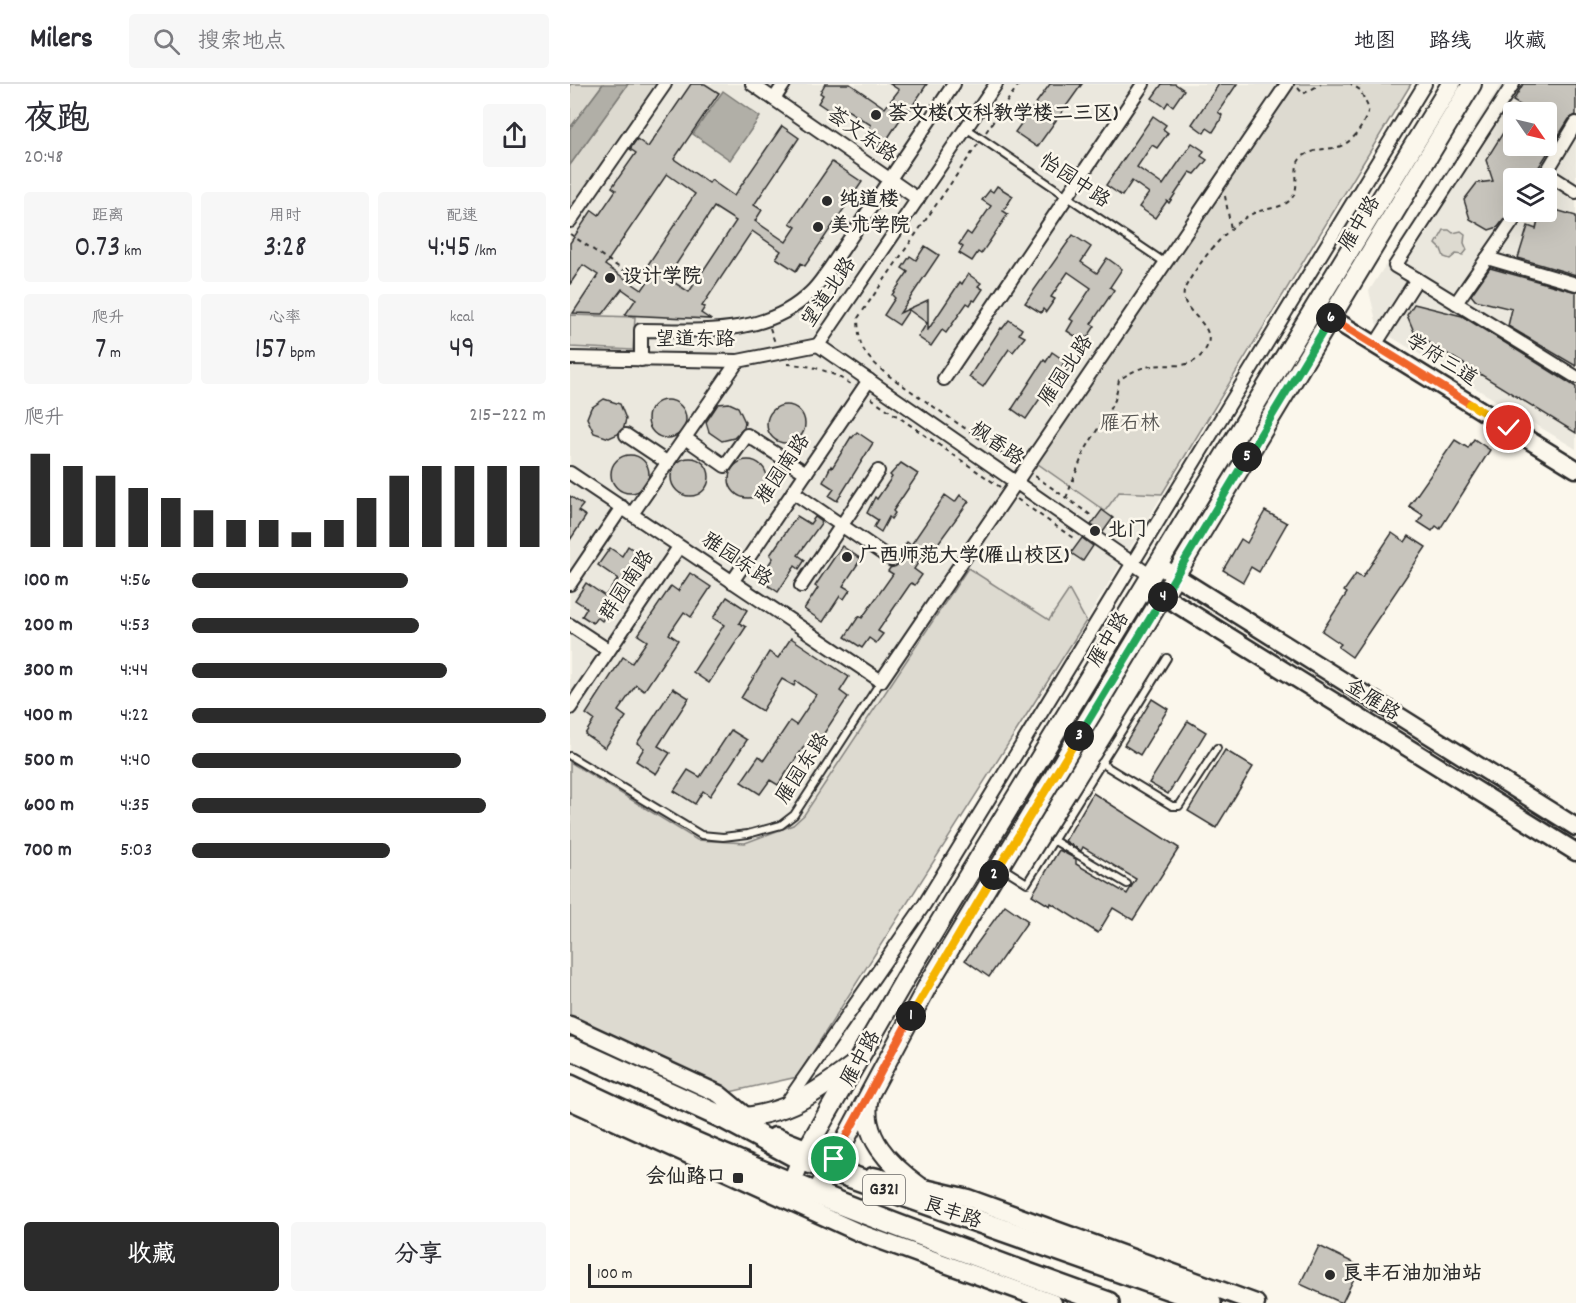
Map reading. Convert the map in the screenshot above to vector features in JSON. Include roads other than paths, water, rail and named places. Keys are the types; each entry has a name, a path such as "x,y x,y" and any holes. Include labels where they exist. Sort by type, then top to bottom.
{"highway":[{"name":"良丰路","path":"570,1048 831,1165 1020,1238 1210,1303"},
{"name":"良丰路","path":"570,1086 816,1194 1108,1303"}],"main road":[{"name":"雁中路","path":"792,1182 804,1154 905,979 1451,84"},
{"name":"雁中路","path":"816,1194 928,985 1472,84"},
{"path":"726,1119 748,1118 782,1110 827,1085 858,1062"},
{"path":"871,1088 868,1116 877,1144 898,1171 919,1186"}],"street":[{"path":"570,221 665,84"},
{"name":"荟文东路","path":"752,84 918,199"},
{"path":"774,99 784,84"},
{"path":"641,360 641,330 730,328 767,321 811,293 954,84"},
{"name":"望道北路","path":"818,345 996,84"},
{"path":"944,379 1143,84"},
{"name":"雁园北路","path":"881,681 1287,84"},
{"path":"782,1110 924,905 1425,84"},
{"path":"1513,84 1395,266 1576,377"},
{"path":"1549,168 1576,123"},
{"path":"1557,182 1576,192"},
{"path":"1456,303 1512,222"},
{"path":"1487,258 1576,284"},
{"path":"1375,345 1417,279"},
{"name":"学府三道","path":"1314,308 1576,469"},
{"name":"枫香路","path":"818,345 869,380 1012,488 1152,575"},
{"name":"望道东路","path":"570,358 738,361 818,345"},
{"path":"570,584 668,463 738,361"},
{"name":"雅园南路","path":"732,582 869,380"},
{"path":"626,435 668,463"},
{"path":"685,438 725,466 747,435 806,473"},
{"path":"801,586 878,471"},
{"name":"雅园东路","path":"570,473 881,681"},
{"path":"793,492 892,560"},
{"name":"群园南路","path":"570,708 679,547"},
{"name":"金雁路","path":"1152,575 1176,576 1576,827"},
{"name":"金雁路","path":"1152,575 1164,596 1574,846"},
{"path":"570,625 608,650"},
{"path":"570,1025 719,1094 766,1132 804,1154"},
{"path":"570,1101 860,1233 1053,1303"},
{"path":"831,1165 974,1201 1202,1281 1256,1303"},
{"path":"974,1201 1020,1238"}],"lane":[{"name":"怡园中路","path":"966,129 1164,262"},
{"path":"999,866 1027,883 1167,658"},
{"name":"雁园东路","path":"570,756 698,834 732,836 766,830 785,823 795,815 881,681"},
{"path":"1101,763 1172,806 1179,806 1217,748"},
{"path":"1053,840 1127,884"}],"place":[{"name":"荟文楼(文科教学楼二三区)","path":"876,115"},
{"name":"纯道楼","path":"827,201"},
{"name":"美术学院","path":"818,227"},
{"name":"设计学院","path":"610,278"},
{"name":"北门","path":"1095,531"},
{"name":"广西师范大学(雁山校区)","path":"847,557"},
{"name":"会仙路口","path":"738,1178"},
{"name":"良丰石油加油站","path":"1330,1275"}],"park label":[{"name":"雁石林","path":"1130,425"}]}
